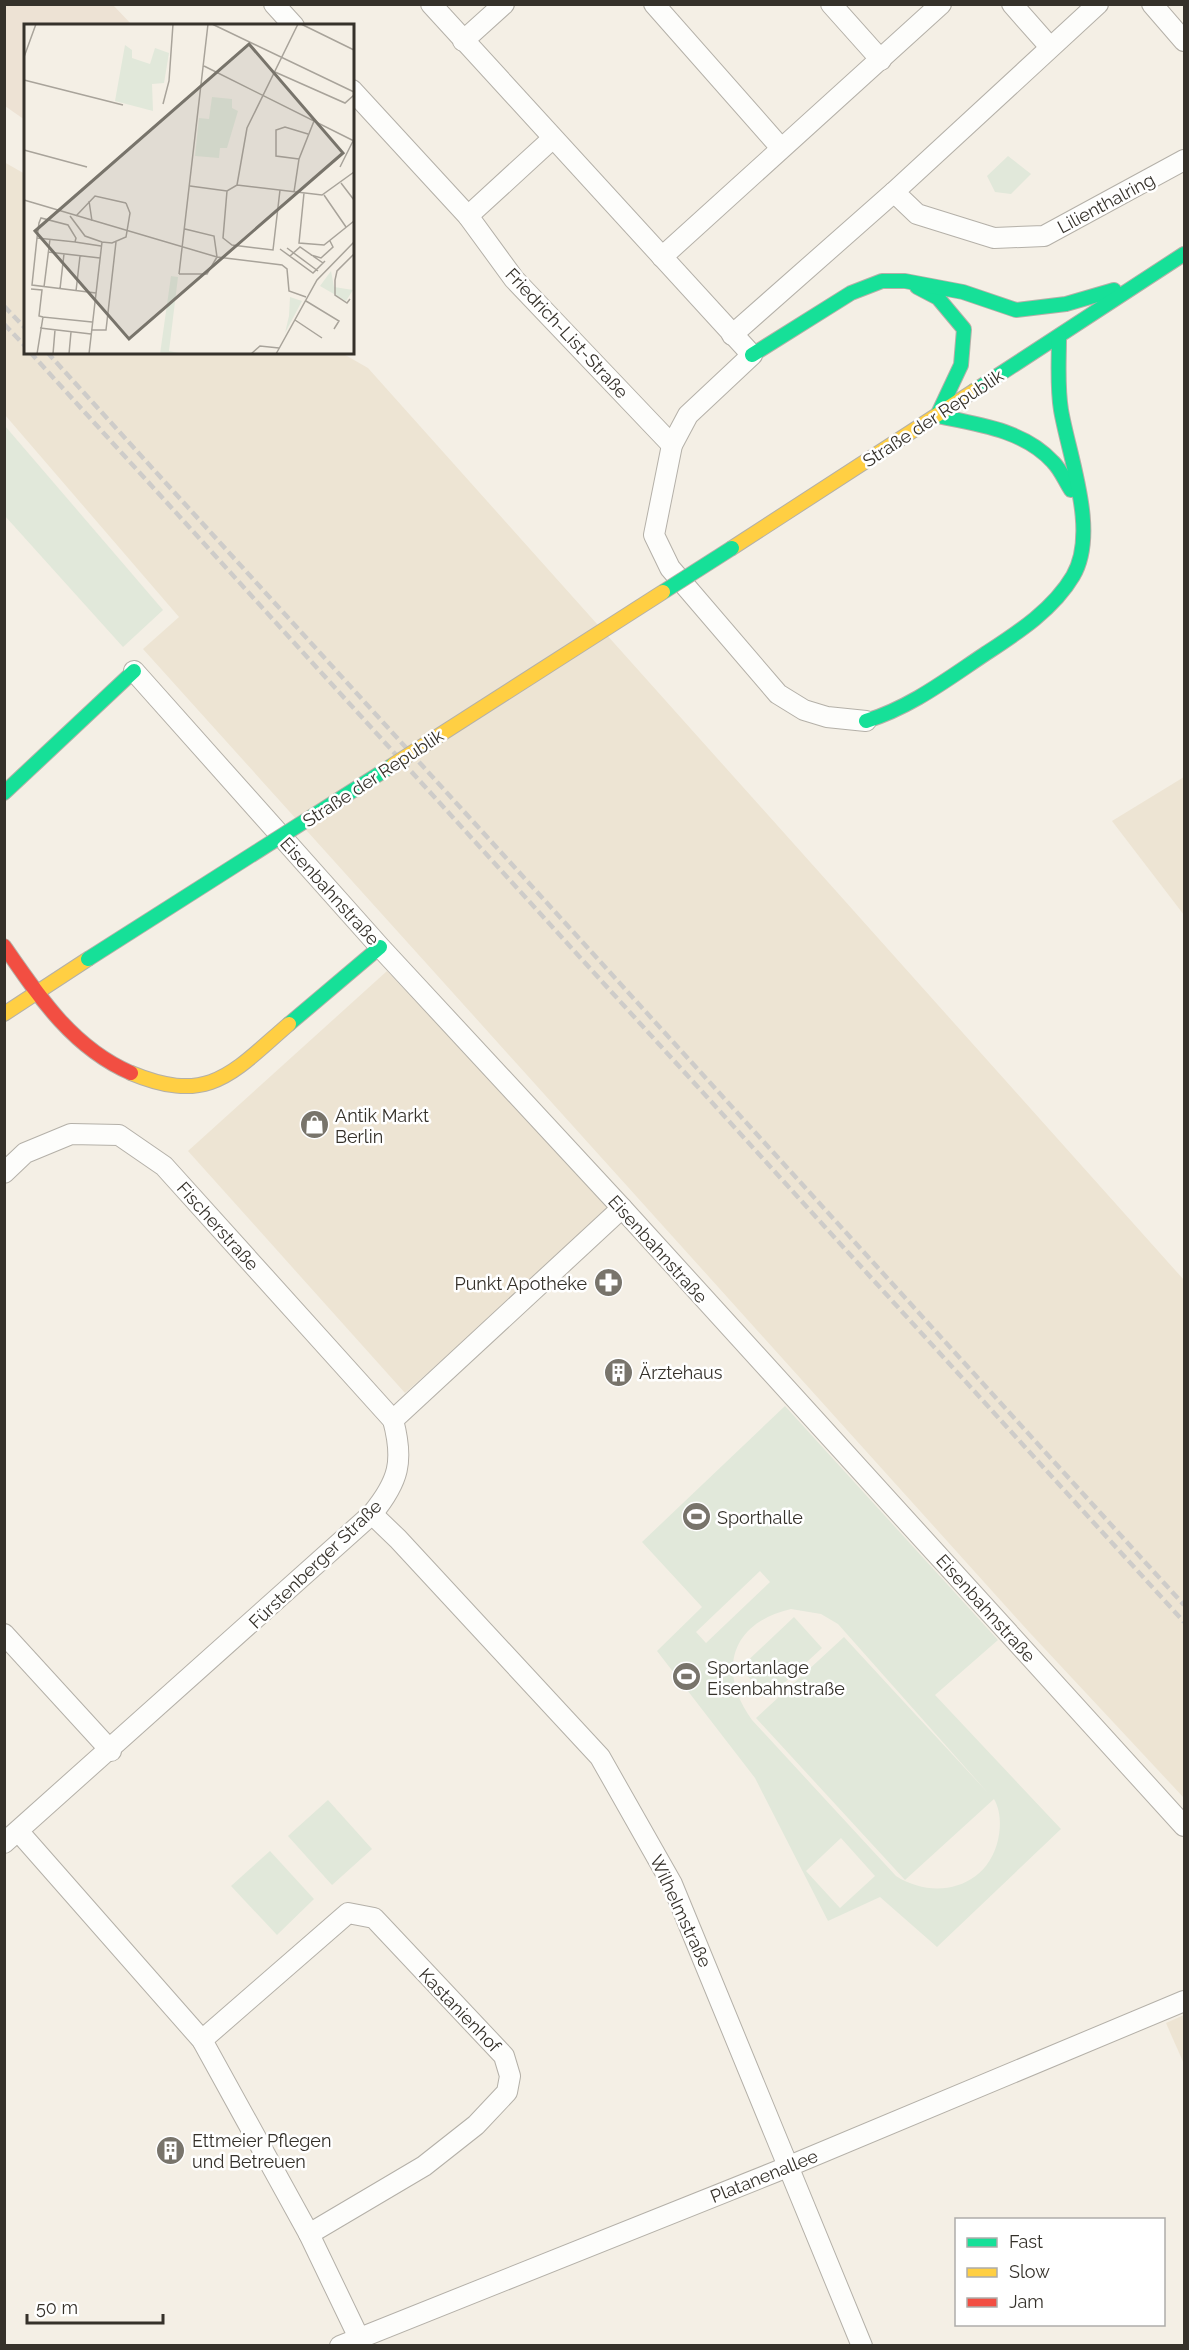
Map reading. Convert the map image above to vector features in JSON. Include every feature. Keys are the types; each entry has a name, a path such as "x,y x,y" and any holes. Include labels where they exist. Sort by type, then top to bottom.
{"main road":[{"name":"Straße der Republik","path":"4,1014 35,992 732,548 1185,254"},
{"path":"752,356 851,292 882,281 905,281 963,292 1016,310 1066,304 1139,283"},
{"path":"905,281 938,298 964,329 961,365 937,416 992,428 1027,443 1053,461 1078,501"},
{"path":"866,721 888,715 912,704 1028,626 1060,593 1079,563 1084,526 1061,407 1059,337"},
{"path":"4,793 134,671"},
{"path":"4,946 35,992 76,1039 99,1055 150,1081 182,1089 217,1081 247,1060 380,947"}],"street":[{"path":"274,4 292,24"},
{"path":"431,4 752,356 688,415 672,446 654,535 670,568 778,694 812,712 827,717 866,721"},
{"path":"463,41 504,4"},
{"path":"654,4 782,148"},
{"path":"831,4 881,60"},
{"path":"662,257 941,4"},
{"path":"1012,4 1050,47"},
{"path":"732,335 894,192 1098,4"},
{"path":"1152,4 1185,41"},
{"name":"Friedrich-List-Straße","path":"354,92 468,216 513,279 672,446"},
{"path":"468,216 552,139"},
{"name":"Lilienthalring","path":"894,192 917,214 994,238 1044,236 1185,160"},
{"name":"Eisenbahnstraße","path":"134,671 380,947 622,1208 1185,1826"},
{"name":"Fischerstraße","path":"4,1173 25,1153 71,1134 119,1135 164,1166 393,1420"},
{"path":"393,1420 622,1208"},
{"name":"Fürstenberger Straße","path":"12,1838 372,1514 387,1495 395,1477 400,1447 393,1420"},
{"name":"Wilhelmstraße","path":"372,1514 398,1539 600,1757 672,1884 790,2166 862,2346"},
{"path":"4,1634 111,1751"},
{"path":"12,1838 202,2040 309,2234 359,2338"},
{"name":"Kastanienhof","path":"202,2040 348,1913 374,1918 504,2056 510,2076 507,2092 476,2125 424,2166 309,2234"},
{"name":"Platanenallee","path":"340,2346 790,2166 1185,2001"}],"shaded area":[{"path":"4,5 113,5 131,24 24,24 24,119 5,106"},
{"path":"1008,156 1031,174 1011,194 995,192 987,176"},
{"path":"4,162 24,173 24,354 344,354 368,368 1184,1280 1184,1798 1030,1633 143,649 179,617 5,415"},
{"path":"5,426 163,610 123,647 5,516"},
{"path":"1184,777 1184,915 1112,821"},
{"path":"387,971 612,1209 405,1393 188,1151"},
{"path":"785,1406 998,1640 935,1695 1061,1829 937,1947 880,1897 828,1921 755,1778 657,1651 702,1607 642,1542","holes":["760,1571 770,1582 706,1643 696,1632","791,1609 821,1614 838,1624 988,1793 844,1637 756,1718 905,1880 994,1799 1000,1819 998,1840 992,1856 983,1869 971,1879 958,1885 927,1888 911,1884 896,1876 752,1720 741,1702 735,1684 733,1667 736,1652 743,1638 754,1626 770,1616","841,1838 875,1876 840,1908 806,1871"]},
{"path":"794,1617 822,1648 768,1698 740,1668"},
{"path":"328,1800 372,1849 332,1885 288,1836"},
{"path":"270,1851 314,1899 277,1935 231,1886"},
{"path":"1184,2015 1184,2064 1166,2023"}],"railway":[{"path":"4,306 24,327"},
{"path":"4,324 24,345"},
{"path":"32,354 1184,1622"},
{"path":"49,354 1184,1605"}],"traffic: fast":[{"path":"974,391 1184,254"},
{"path":"752,355 851,293 882,281 905,281 963,292 1016,310 1066,304 1114,290"},
{"path":"917,287 938,298 964,329 961,365 937,416"},
{"path":"866,721 913,701 1009,638 1045,610 1073,576 1080,558 1083,517 1060,401 1059,337"},
{"path":"937,416 999,430 1028,442 1056,465 1071,490"},
{"path":"663,592 732,548"},
{"path":"4,793 134,671"},
{"path":"88,959 393,765"},
{"path":"289,1024 380,947"}],"traffic: slow":[{"path":"732,548 974,391"},
{"path":"393,765 663,592"},
{"path":"4,1014 88,959"},
{"path":"131,1073 158,1082 181,1086 201,1085 219,1079 235,1069 289,1024"}],"traffic: jam":[{"path":"4,946 30,984 59,1019 92,1050 131,1073"}],"place":[{"name":"Antik Markt Berlin","path":"314,1125"},
{"name":"Punkt Apotheke","path":"608,1283"},
{"name":"Ärztehaus","path":"618,1372"},
{"name":"Sporthalle","path":"696,1517"},
{"name":"Sportanlage Eisenbahnstraße","path":"686,1677"},
{"name":"Ettmeier Pflegen und Betreuen","path":"171,2150"}]}
